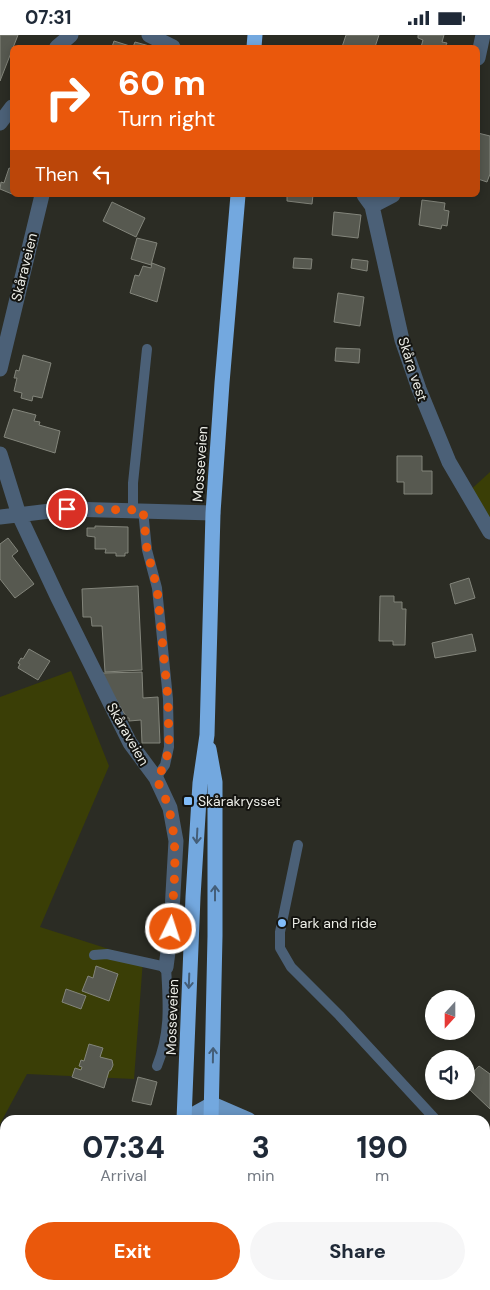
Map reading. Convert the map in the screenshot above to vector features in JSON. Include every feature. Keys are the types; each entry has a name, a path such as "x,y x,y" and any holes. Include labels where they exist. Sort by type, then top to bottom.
{"highway":[{"name":"Mosseveien","path":"185,1115 193,897 200,783 207,735 213,513 222,373 238,197"},
{"name":"Mosseveien","path":"207,735 215,783 215,936 211,1115"}],"main road":[{"path":"193,1115 212,1104 237,1115"}],"street":[{"path":"149,35 169,45"},
{"path":"0,123 10,110"},
{"name":"Skåraveien","path":"0,369 42,197"},
{"path":"368,200 383,197"},
{"name":"Skåra vest","path":"368,200 402,340 419,389 448,462 485,510 490,532"},
{"name":"Skåraveien","path":"0,454 19,515 104,693 130,743 156,779 170,808 176,841 171,929 166,967"},
{"path":"0,517 67,509 213,513"}],"lane":[{"path":"147,349 133,483 157,588 168,699 169,747 165,765 156,779"},
{"path":"298,845 280,932 280,948 291,967 339,1015 431,1115"},
{"path":"94,955 107,954 166,967 169,1014 164,1047 157,1066"}],"green space":[{"path":"490,472 490,524 466,494"},
{"path":"71,671 109,766 40,927 143,960 134,1079 27,1074 5,1115 0,1115 0,697"}],"building":[{"path":"0,35 18,35 14,45 10,45 10,55 0,81"},
{"path":"346,35 379,35 376,45 343,45"},
{"path":"418,35 444,35 442,42 447,43 446,45 422,45 423,40 418,38"},
{"path":"114,41 127,45 113,45"},
{"path":"135,42 146,45 134,45"},
{"path":"480,134 490,136 490,174 487,182 480,180"},
{"path":"10,168 10,193 0,189 1,182 4,183"},
{"path":"287,197 313,197 312,204 287,201"},
{"path":"422,200 445,203 444,210 449,211 447,226 442,225 441,229 419,225"},
{"path":"112,202 145,218 136,237 103,221"},
{"path":"334,212 361,215 358,238 332,235"},
{"path":"137,238 157,243 151,265 131,259"},
{"path":"294,258 312,259 311,269 293,268"},
{"path":"352,259 368,261 367,271 351,268"},
{"path":"152,263 165,268 157,302 130,293 135,275 139,276 143,266 151,268"},
{"path":"338,293 364,297 360,326 334,322"},
{"path":"336,348 360,349 359,363 335,361"},
{"path":"23,355 51,363 42,398 33,396 32,401 21,398 22,393 14,391 17,378 14,378 16,370 19,371"},
{"path":"13,409 36,415 34,421 40,422 39,425 60,431 55,453 4,437"},
{"path":"397,456 422,456 422,471 432,471 432,494 404,494 404,482 397,482"},
{"path":"95,526 128,527 128,553 125,553 125,556 116,556 116,553 105,553 106,549 95,549 95,537 87,536 87,528 95,528"},
{"path":"8,538 18,551 12,556 34,584 15,598 0,579 0,544"},
{"path":"469,578 475,598 455,604 450,584"},
{"path":"138,586 142,670 105,672 102,626 92,626 91,617 83,617 82,589"},
{"path":"380,596 394,596 394,602 402,602 402,609 406,609 405,645 393,645 393,641 379,641"},
{"path":"472,634 476,651 435,658 432,643"},
{"path":"29,649 50,661 38,680 18,668 20,664 18,663"},
{"path":"142,672 143,698 158,697 160,743 142,743 141,720 129,721 129,718 127,718 104,680 103,673"},
{"path":"96,966 118,974 109,1001 82,991 88,976 93,978"},
{"path":"66,989 86,996 81,1009 62,1002"},
{"path":"89,1044 103,1048 100,1057 112,1060 113,1065 109,1071 104,1088 72,1077 75,1068 81,1070 82,1067 79,1066 81,1060 84,1061"},
{"path":"479,1066 490,1074 490,1109 475,1095 475,1070"},
{"path":"138,1077 157,1082 151,1105 132,1101"}],"place":[{"name":"Skårakrysset","path":"188,801"},
{"name":"Park and ride","path":"282,923"}],"route":[{"path":"67,509 143,510 147,550 157,588 168,699 169,747 165,765 156,779 163,790 170,808 176,841 171,929"}]}
